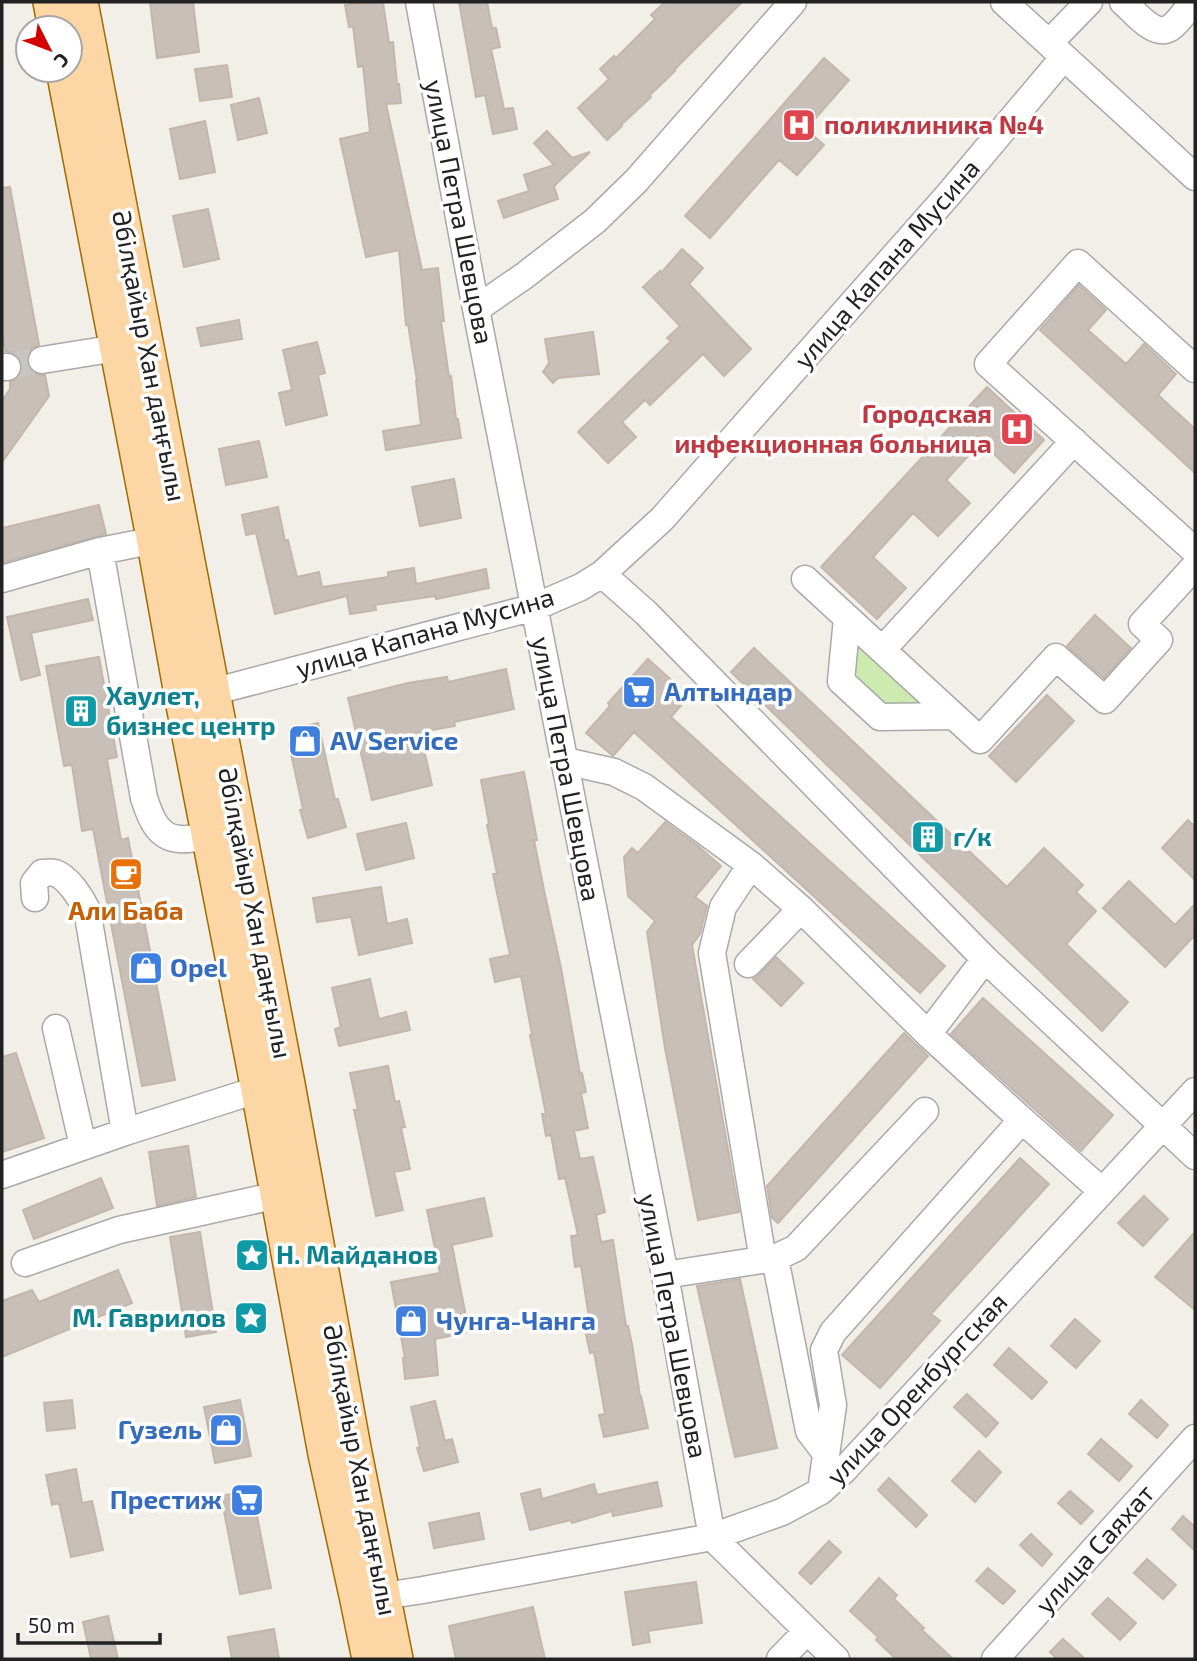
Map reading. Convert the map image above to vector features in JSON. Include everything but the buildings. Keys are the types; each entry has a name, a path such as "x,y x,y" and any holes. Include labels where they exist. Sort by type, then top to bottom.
{"main road":[{"name":"Әбілқайыр Хан даңғылы","path":"81,2 168,537 273,1087 278,1195 325,1454 370,1598 396,1659"},
{"name":"Әбілқайыр Хан даңғылы","path":"67,84 117,348 168,537"},
{"name":"Әбілқайыр Хан даңғылы","path":"198,698 209,836 273,1087 354,1448 370,1598 369,1659"}],"street":[{"name":"улица Петра Шевцова","path":"419,2 476,309 665,1275 712,1536"},
{"path":"476,309 595,221 636,181 793,2"},
{"path":"1004,2 1195,177"},
{"name":"улица Капана Мусина","path":"198,698 535,607 602,574 662,519 949,194 1089,2"},
{"path":"1123,2 1150,26 1160,31 1168,30 1193,2"},
{"path":"1195,369 1078,264 988,364 1195,551"},
{"path":"42,360 117,348"},
{"path":"882,650 1074,441"},
{"path":"2,579 100,551 168,537"},
{"path":"100,551 144,798 151,819 162,833 178,839 209,836"},
{"path":"805,579 980,740 1056,657 1104,700 1159,640 1142,624 1195,566"},
{"path":"602,574 646,614 985,959 1195,1156"},
{"path":"847,618 841,681 880,717 954,716"},
{"path":"565,761 614,772 644,787 751,865 801,909 928,1034 1102,1191"},
{"path":"751,865 723,907 712,953 769,1259 809,1431 825,1452"},
{"path":"35,898 34,883 42,873 55,873 72,886 87,910 125,1132"},
{"path":"748,964 801,909"},
{"path":"928,1034 985,959"},
{"path":"56,1028 83,1146"},
{"path":"2,1175 125,1132 273,1087"},
{"name":"улица Оренбургская","path":"370,1598 712,1536 782,1512 821,1492 1195,1091"},
{"path":"665,1275 769,1259 796,1248 925,1111"},
{"path":"821,1492 833,1405 824,1350 833,1332 1022,1120"},
{"path":"25,1263 119,1230 278,1195"},
{"name":"улица Саяхат","path":"995,1659 1195,1438"},
{"path":"712,1536 836,1659"},
{"path":"780,1659 807,1631"}],"green space":[{"path":"852,634 932,706 886,711 847,677"}],"tunnel":[{"path":"7,367 42,360"}],"place":[{"name":"поликлиника №4","path":"799,125"},
{"name":"Городская инфекционная больница","path":"1017,429"},
{"name":"Алтындар","path":"639,692"},
{"name":"Хаулет, бизнес центр","path":"81,711"},
{"name":"AV Service","path":"305,741"},
{"name":"г/к","path":"928,837"},
{"name":"Али Баба","path":"126,874"},
{"name":"Opel","path":"146,968"},
{"name":"Н. Майданов","path":"252,1255"},
{"name":"М. Гаврилов","path":"251,1318"},
{"name":"Чунга-Чанга","path":"411,1321"},
{"name":"Гузель","path":"226,1430"},
{"name":"Престиж","path":"247,1500"}]}
